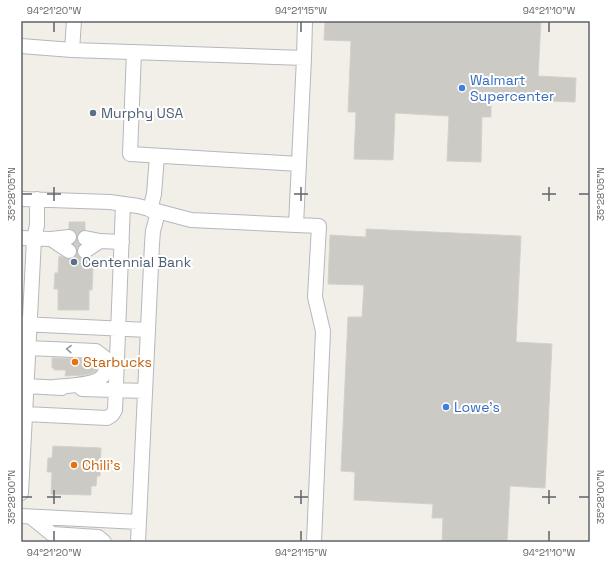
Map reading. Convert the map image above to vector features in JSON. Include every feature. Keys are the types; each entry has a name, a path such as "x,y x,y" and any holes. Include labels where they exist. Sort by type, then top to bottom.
{"lane":[{"path":"72,50 74,21"},
{"path":"296,225 305,21"},
{"path":"21,46 72,50 304,58"},
{"path":"134,52 130,154 299,164"},
{"path":"138,542 157,156"},
{"path":"21,199 110,202 191,220 319,226 316,297 323,331 314,542"},
{"path":"21,494 25,414 24,392 28,348 25,324 27,238 36,225 37,199"},
{"path":"25,414 107,418 112,415 115,410 117,390 123,204"},
{"path":"27,238 69,240 51,239"},
{"path":"85,241 122,242"},
{"path":"25,324 148,330"},
{"path":"24,392 96,381 104,376 106,366 105,358 96,351 28,348"},
{"path":"54,387 145,392"},
{"path":"26,517 139,522"},
{"path":"26,517 52,534 98,537 104,542"},
{"path":"109,542 110,521"}],"building":[{"name":"Walmart Supercenter","path":"325,21 541,21 538,76 576,78 575,102 491,99 491,117 482,117 481,162 447,161 449,116 395,113 393,160 354,159 356,112 348,112 351,41 324,40"},
{"path":"69,222 85,222 85,230 79,232 77,235 76,232 69,229"},
{"name":"Lowe's","path":"366,229 521,236 516,342 552,344 545,488 510,486 507,542 442,542 443,518 432,518 433,504 354,500 355,472 341,471 348,317 362,317 364,285 328,284 330,235 366,237"},
{"name":"Centennial Bank","path":"77,253 82,259 90,258 90,268 93,268 92,290 89,290 89,310 58,310 58,289 54,289 55,273 58,273 59,256 69,259 73,258"},
{"name":"Starbucks","path":"52,358 93,359 97,363 97,369 95,372 85,375 65,376 66,370 54,370 54,368 52,368"},
{"name":"Chili's","path":"53,446 101,448 100,476 97,476 96,486 91,486 91,495 51,494 52,472 47,472 48,458 52,458"}],"tunnel":[{"path":"69,229 85,230"},
{"path":"69,245 85,245"}],"place":[{"name":"Walmart Supercenter","path":"462,88"},
{"name":"Murphy USA","path":"93,113"},
{"name":"Centennial Bank","path":"74,262"},
{"name":"Starbucks","path":"75,362"},
{"name":"Lowe's","path":"446,407"},
{"name":"Chili's","path":"74,465"}]}
